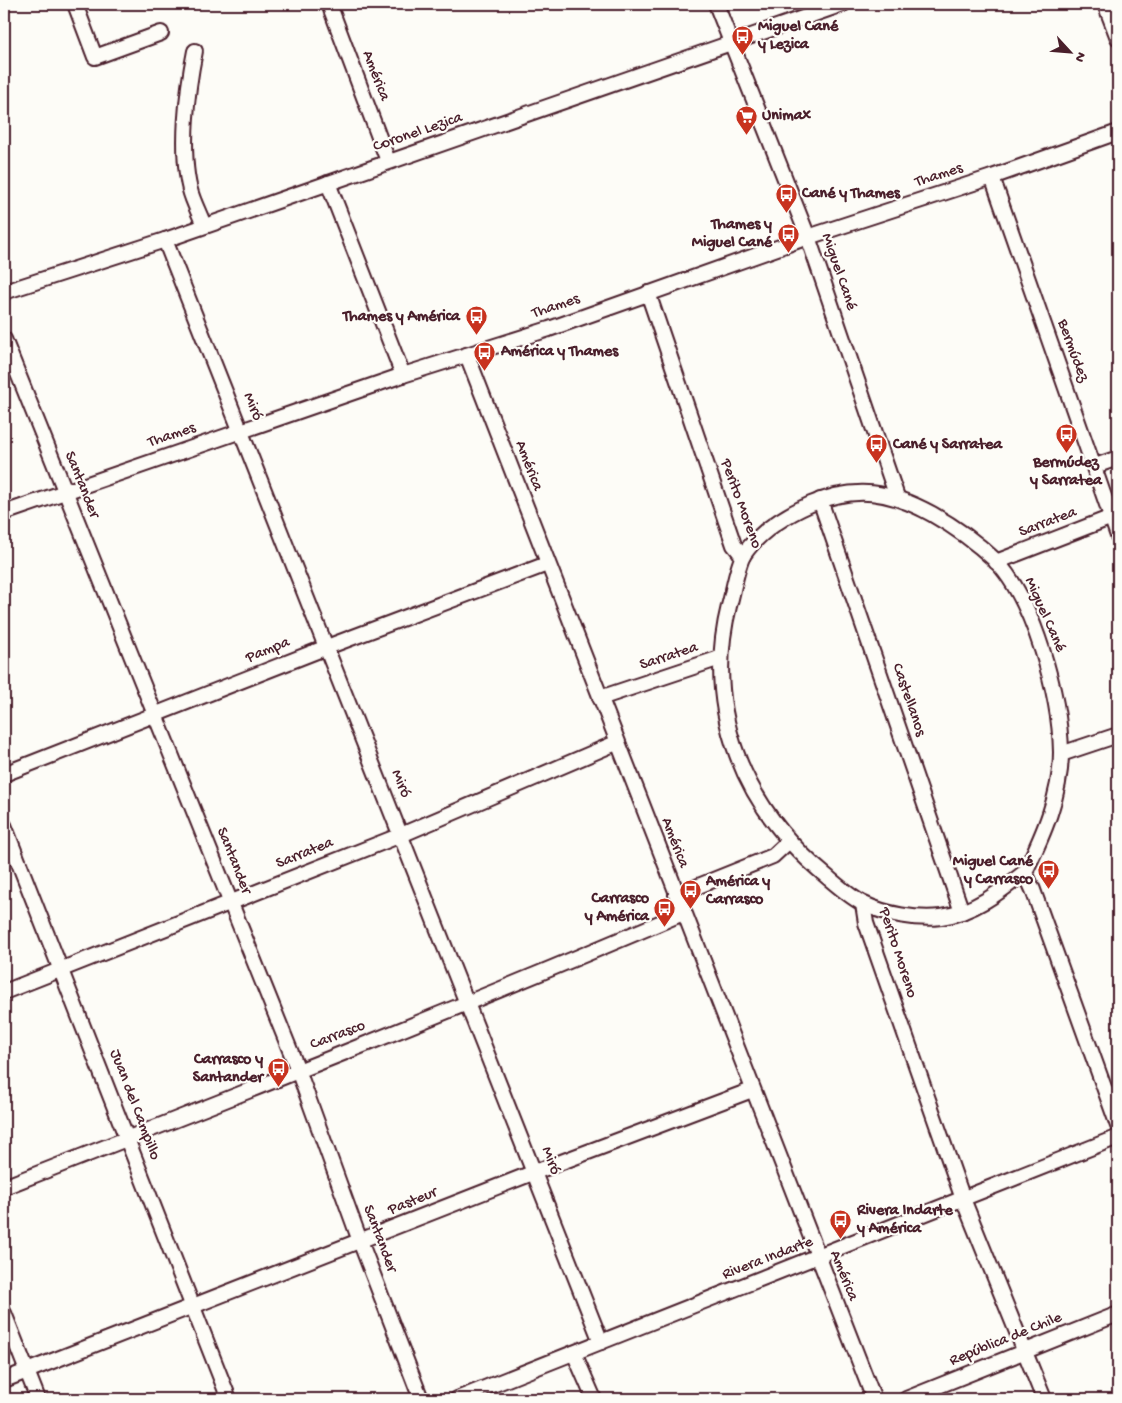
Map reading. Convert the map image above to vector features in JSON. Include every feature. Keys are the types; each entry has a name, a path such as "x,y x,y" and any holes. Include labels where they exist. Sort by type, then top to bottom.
{"street":[{"path":"75,4 95,56 161,33"},
{"name":"América","path":"329,4 388,161"},
{"name":"Miguel Cané","path":"716,4 808,237 897,497 958,529 996,562 1022,601 1040,645 1054,694 1061,754 1053,806 1025,872"},
{"name":"Coronel Lezica","path":"4,292 165,240 843,4"},
{"path":"1105,4 1118,38"},
{"path":"194,51 186,115 188,165 190,190 204,226"},
{"name":"Thames","path":"4,513 242,430 648,294 808,237 992,177 1118,132"},
{"name":"Bermúdez","path":"992,177 1118,536"},
{"path":"328,182 404,375"},
{"name":"Miró","path":"165,240 242,430 601,1342"},
{"name":"Perito Moreno","path":"648,294 734,544 743,556 724,626 720,658 724,713 743,771 760,803 788,842 831,881 863,904 866,923 963,1199 1044,1399"},
{"name":"Santander","path":"4,339 154,716 298,1070 360,1241 422,1399"},
{"name":"América","path":"467,355 616,743 874,1399"},
{"path":"1094,466 1118,458"},
{"path":"743,556 787,514 820,500 850,493 874,492 897,497"},
{"name":"Castellanos","path":"820,500 962,912"},
{"name":"Sarratea","path":"996,562 1112,517"},
{"name":"Pampa","path":"4,774 327,647 547,564"},
{"name":"Sarratea","path":"600,698 720,658"},
{"path":"1061,754 1118,735"},
{"name":"Sarratea","path":"4,992 401,835 616,743"},
{"name":"Juan del Campillo","path":"4,825 229,1399"},
{"path":"676,895 773,856 788,842"},
{"path":"863,904 896,913 928,918 962,912 992,897 1025,872 1118,1126"},
{"name":"Carrasco","path":"4,1187 469,1004 683,913"},
{"name":"Pasteur","path":"4,1380 535,1172 752,1090"},
{"name":"Rivera Indarte","path":"457,1399 817,1258 1118,1137"},
{"path":"4,1313 38,1399"},
{"name":"República de Chile","path":"906,1399 1118,1314"},
{"path":"574,1353 594,1399"}],"place":[{"name":"Miguel Cané y Lezica","path":"742,55"},
{"name":"Unimax","path":"746,135"},
{"name":"Cané y Thames","path":"786,213"},
{"name":"Thames y Miguel Cané","path":"788,253"},
{"name":"Thames y América","path":"476,336"},
{"name":"América y Thames","path":"485,371"},
{"name":"Bermúdez y Sarratea","path":"1066,453"},
{"name":"Cané y Sarratea","path":"877,464"},
{"name":"Miguel Cané y Carrasco","path":"1049,890"},
{"name":"América y Carrasco","path":"690,910"},
{"name":"Carrasco y América","path":"665,927"},
{"name":"Carrasco y Santander","path":"279,1088"},
{"name":"Rivera Indarte y América","path":"841,1239"}]}
